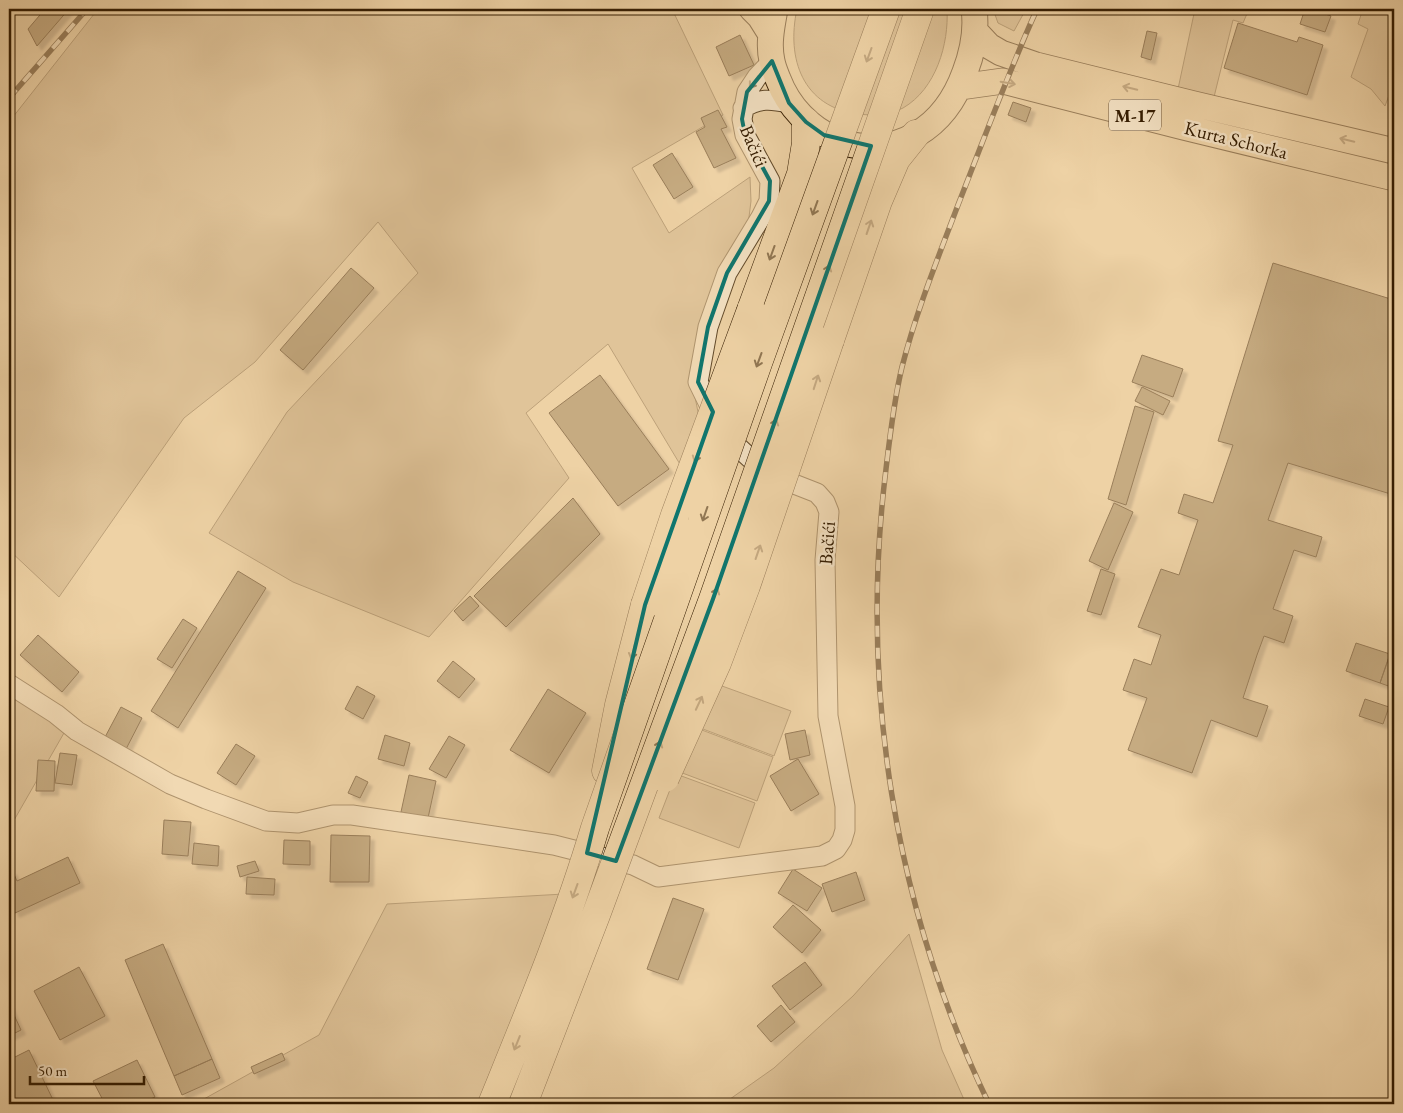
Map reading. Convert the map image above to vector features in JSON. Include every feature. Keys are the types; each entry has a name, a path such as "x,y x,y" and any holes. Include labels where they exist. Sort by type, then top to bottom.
{"highway":[{"path":"492,1104 548,964 582,870 758,363 886,9"},
{"path":"523,1104 600,906 714,599 920,9"},
{"path":"595,828 619,705 645,604 675,515 801,174 806,144 797,113"},
{"path":"534,1104 636,842 717,663 746,586 878,202 896,159 916,134"}],"main road":[{"path":"752,9 770,33"},
{"path":"776,9 770,33 772,61 797,113"},
{"name":"M-17","path":"797,113 824,135 847,144 870,146 894,143 916,134 934,122 950,104 960,87 970,60 975,20"},
{"name":"Kurta Schorka","path":"975,20 989,46 1001,53 1036,65 1394,151"},
{"name":"Kurta Schorka","path":"960,87 1004,81 1182,127 1394,178"}],"street":[{"name":"Bačići","path":"9,684 56,714 77,731 170,784 266,821 298,823 333,815 352,815 554,845 634,866 658,877 822,856 836,849 842,840 845,830 844,806 828,716 824,560 829,512 825,502 817,493 766,473 722,433 698,382 708,327 727,273 761,218 769,201 770,181 745,135 742,119 747,92 772,61"},
{"name":"Bačići","path":"743,108 757,100 774,100 797,113"}],"highlighted area":[{"path":"772,61 789,103 806,122 824,135 871,146 713,599 616,861 587,853 645,605 713,412 698,382 708,327 727,273 769,201 770,181 745,135 742,119 747,92"}],"shaded area":[{"path":"98,9 672,9 723,115 632,168 669,233 750,177 751,201 748,225 698,337 690,372 700,422 681,466 608,344 526,413 569,478 429,637 293,582 209,533 287,412 418,273 378,222 255,362 184,418 59,597 9,550 9,122"},
{"path":"797,9 947,9 946,37 943,51 932,78 914,100 903,108 887,114 876,115 839,110 824,102 812,91 803,78 794,46"},
{"path":"993,9 1026,9 1014,31 998,23"},
{"path":"1195,9 1249,9 1243,23 1233,20 1214,97 1178,89"},
{"path":"1363,9 1394,9 1394,82 1385,106 1371,89 1351,77 1368,29 1358,24"},
{"path":"711,682 791,711 774,756 695,726"},
{"path":"9,690 68,726 9,829"},
{"path":"694,727 773,757 757,801 677,771"},
{"path":"676,774 755,803 739,848 659,818"},
{"path":"564,894 478,1104 195,1104 319,1035 387,904"},
{"path":"909,934 942,1050 966,1104 723,1104 774,1068 853,996"}],"building":[{"path":"45,9 69,9 37,46 28,29"},
{"path":"1305,9 1331,16 1325,32 1300,24"},
{"path":"1238,23 1297,42 1299,37 1323,45 1307,95 1224,68"},
{"path":"1147,31 1157,33 1151,60 1141,57"},
{"path":"740,35 754,65 729,76 716,47"},
{"path":"1013,102 1031,108 1026,122 1008,115"},
{"path":"718,110 727,127 721,129 736,158 714,168 696,132 705,127 701,118"},
{"path":"672,153 693,187 674,199 653,165"},
{"path":"1273,263 1394,300 1394,495 1288,463 1268,520 1322,537 1316,557 1294,550 1273,609 1293,616 1284,643 1264,636 1257,655 1243,698 1268,706 1257,737 1211,720 1192,773 1128,750 1147,698 1123,690 1134,659 1151,665 1161,635 1138,627 1161,569 1179,575 1198,520 1178,513 1184,494 1213,503 1233,445 1218,441"},
{"path":"351,268 374,288 303,370 280,350"},
{"path":"1142,355 1183,369 1173,397 1132,382"},
{"path":"600,375 669,469 618,506 549,413"},
{"path":"1142,387 1170,401 1163,415 1135,401"},
{"path":"1135,406 1154,412 1126,505 1108,499"},
{"path":"573,498 600,534 506,627 474,596"},
{"path":"1114,503 1133,512 1108,570 1089,561"},
{"path":"1101,569 1115,574 1101,615 1087,611"},
{"path":"238,571 266,588 178,728 151,711"},
{"path":"470,596 479,606 463,621 454,611"},
{"path":"183,619 197,628 172,668 157,659"},
{"path":"38,635 79,672 62,692 20,655"},
{"path":"1356,643 1390,654 1380,683 1346,671"},
{"path":"1390,654 1394,655 1394,688 1380,683"},
{"path":"453,661 475,679 459,698 437,681"},
{"path":"357,686 375,696 363,719 345,709"},
{"path":"548,689 586,713 549,773 510,750"},
{"path":"1365,699 1389,707 1383,724 1359,716"},
{"path":"121,707 142,718 125,751 104,739"},
{"path":"805,730 810,755 790,760 785,734"},
{"path":"385,735 410,743 404,766 378,759"},
{"path":"449,736 465,745 446,778 429,769"},
{"path":"236,744 255,756 236,785 217,773"},
{"path":"60,753 77,755 72,785 55,783"},
{"path":"798,759 819,794 791,811 770,776"},
{"path":"38,760 55,761 54,791 36,791"},
{"path":"409,775 436,781 428,818 401,812"},
{"path":"356,776 368,782 360,798 348,793"},
{"path":"164,820 191,822 188,856 162,854"},
{"path":"331,835 370,836 369,882 330,882"},
{"path":"284,840 310,841 310,865 283,864"},
{"path":"194,843 219,846 218,866 192,864"},
{"path":"68,857 80,883 15,913 9,900 9,872 12,870 17,881"},
{"path":"255,861 259,871 240,877 237,866"},
{"path":"793,869 822,888 807,911 778,893"},
{"path":"856,872 865,900 832,912 822,884"},
{"path":"247,877 275,879 274,895 246,894"},
{"path":"673,898 704,909 678,980 647,969"},
{"path":"793,905 821,930 802,953 773,927"},
{"path":"163,944 212,1059 174,1076 125,960"},
{"path":"805,962 822,985 790,1010 772,986"},
{"path":"79,967 105,1016 60,1040 34,991"},
{"path":"9,1004 21,1030 9,1036"},
{"path":"781,1005 795,1022 771,1042 757,1026"},
{"path":"29,1050 55,1104 9,1104 9,1060"},
{"path":"282,1053 285,1060 254,1074 251,1067"},
{"path":"212,1059 220,1078 182,1095 174,1076"},
{"path":"137,1060 155,1097 140,1104 105,1104 93,1081"}],"railway":[{"path":"9,98 87,9"},
{"path":"989,1104 956,1029 929,952 908,874 892,794 882,713 877,632 879,551 886,469 893,418 899,379 908,346 928,285 958,205 1037,9"}]}
